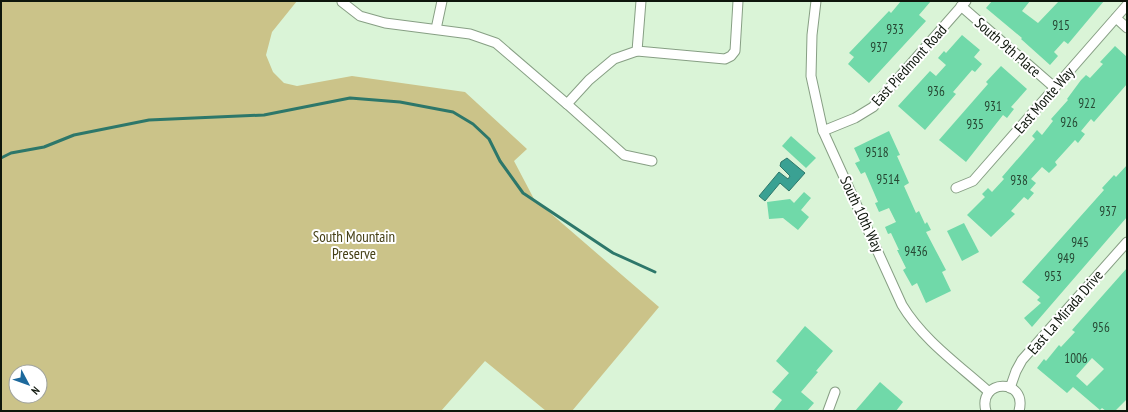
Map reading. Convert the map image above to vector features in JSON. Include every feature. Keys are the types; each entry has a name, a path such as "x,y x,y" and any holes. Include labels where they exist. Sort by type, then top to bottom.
{"street":[{"path":"436,29 442,1"},
{"path":"637,52 642,1"},
{"path":"567,104 589,80 614,59 637,52 725,59 731,56 735,51 738,1"},
{"name":"South 10th Way","path":"816,1 812,35 812,76 823,131 902,305 924,334 989,392"},
{"path":"342,2 360,16 386,23 470,34 496,43 624,155 652,161"},
{"name":"East Piedmont Road","path":"823,131 855,118 873,107 963,4"},
{"name":"South 9th Place","path":"963,4 1054,87"},
{"name":"East Monte Way","path":"956,188 973,181 1127,5"},
{"path":"1116,18 1127,28"},
{"name":"East La Mirada Drive","path":"1010,388 1022,360 1127,242"},
{"path":"986,411 985,401 989,392 997,387 1010,388 1018,395 1021,405 1019,411"},
{"path":"828,411 835,392"}],"green space":[{"name":"South Mountain Preserve","path":"1,1 297,1 272,32 266,55 273,72 284,83 297,86 352,76 465,92 527,149 514,161 534,199 659,307 572,411 546,411 485,361 441,411 1,411"}],"water":[{"path":"787,158 805,173 789,191 780,183 765,201 759,196 779,172 788,179 790,176 780,166 781,162"}],"building":[{"path":"901,1 931,1 919,15 926,21 869,83 848,64 854,57 849,53 889,11 891,13"},
{"path":"992,1 1030,1 1022,11 1038,23 1059,1 1104,1 1068,44 1064,41 1054,52 1058,56 1050,65 1021,39 1022,38 986,8"},
{"path":"962,35 980,50 974,57 982,64 975,72 972,70 953,92 956,94 925,130 898,106 930,71 936,76 946,65 938,58 944,51 946,53"},
{"path":"1115,46 1127,57 1127,84 1094,122 1091,119 1081,131 1085,134 1078,143 1075,140 1055,162 1057,165 1049,173 1042,167 1031,179 1036,183 1030,190 1034,193 1028,200 1024,197 1011,211 1015,214 991,237 967,215 985,197 982,194 988,188 992,192 1004,179 1002,177 1035,139 1032,136 1037,130 1042,135 1053,121 1051,119 1068,100 1067,99 1081,80 1086,75 1090,78 1103,64 1100,62"},
{"path":"1001,66 1027,89 1011,107 1014,109 1007,118 1003,115 966,162 939,140 988,84 986,82"},
{"path":"889,131 900,155 897,156 909,183 904,186 916,213 919,211 925,224 927,222 931,230 926,232 946,270 942,272 951,291 926,303 917,283 912,286 903,270 906,268 897,250 899,250 891,233 888,234 885,227 896,222 889,208 879,212 875,203 878,202 865,172 861,174 855,163 860,161 854,148"},
{"path":"791,136 816,158 806,168 782,146"},
{"path":"1127,165 1127,217 1032,327 1024,318 1041,303 1037,300 1040,297 1022,282 1104,190 1102,188 1114,175 1116,177"},
{"path":"804,192 811,198 801,210 809,217 798,230 783,218 769,219 767,202 790,199 794,203"},
{"path":"964,223 979,252 962,261 947,231"},
{"path":"1127,268 1127,399 1115,411 1106,411 1102,408 1100,410 1073,387 1067,393 1037,368 1044,359 1046,361 1059,345 1061,347 1075,332 1072,330","holes":["1092,358 1104,369 1087,386 1076,376"]},
{"path":"805,326 833,351 801,392 814,403 807,411 773,411 782,400 772,392 789,373 776,361"},
{"path":"880,382 903,402 896,411 855,411"}],"waterway":[{"path":"1,158 11,153 44,147 74,135 149,120 264,115 350,98 400,102 453,112 473,124 489,139 500,161 523,193 613,253 655,272"}]}
